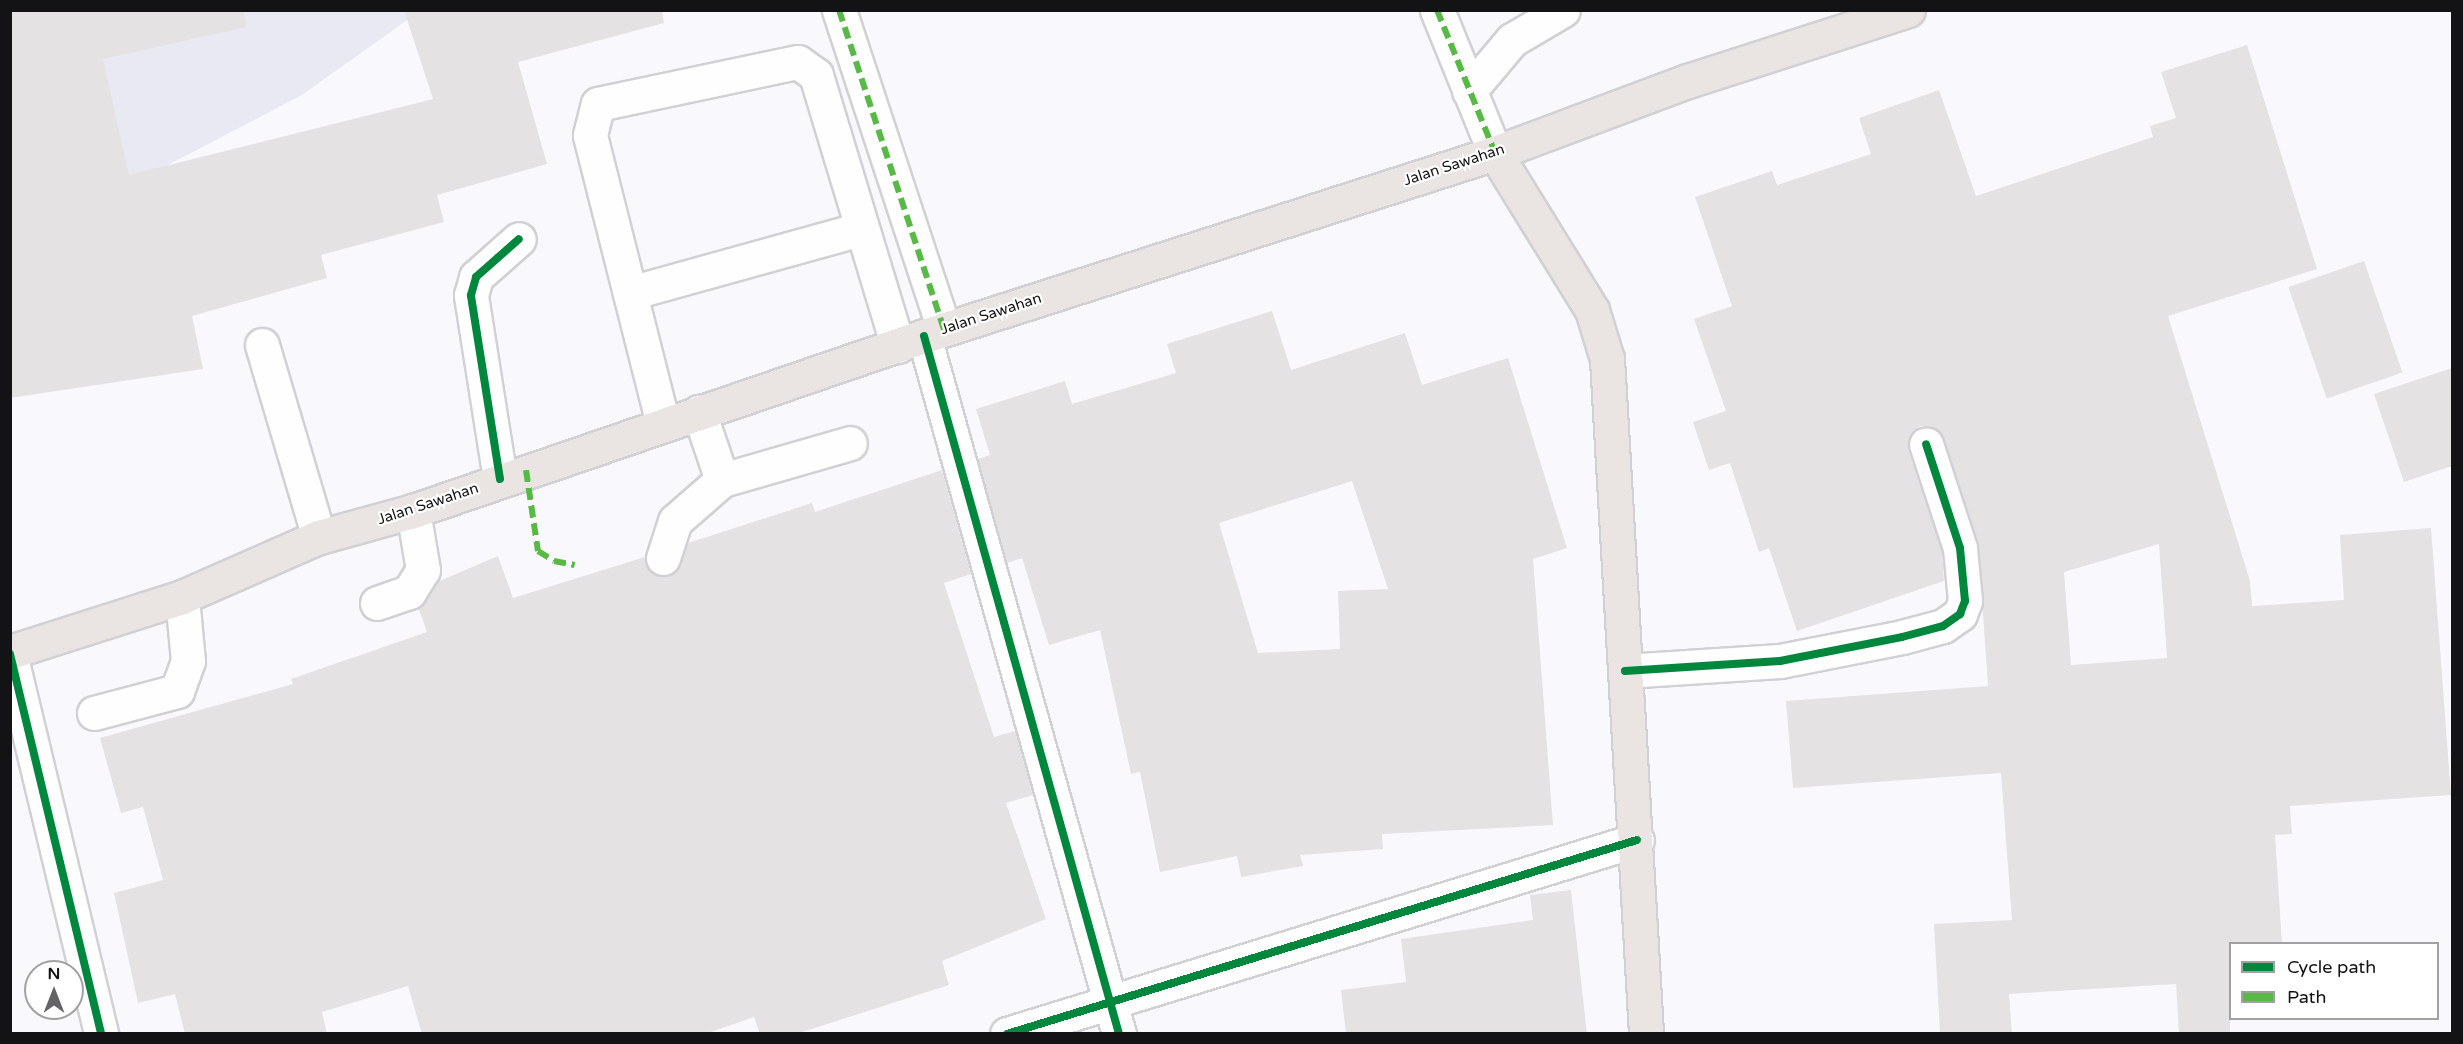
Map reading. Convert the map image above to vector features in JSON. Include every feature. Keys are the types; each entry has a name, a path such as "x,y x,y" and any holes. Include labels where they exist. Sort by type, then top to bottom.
{"main road":[{"name":"Jalan Sawahan","path":"10,653 182,597 319,537 413,511 500,479 922,337 1495,153 1688,81 1908,10"},
{"path":"1495,153 1602,330 1637,840 1646,1034"}],"street":[{"path":"839,10 922,337 1119,1034"},
{"path":"1437,10 1495,153"},
{"path":"1469,91 1512,40 1563,10"},
{"path":"663,424 590,135 598,104 798,62 816,75 861,229 922,337"},
{"path":"630,293 861,229"},
{"path":"500,479 471,295 476,277 519,239"},
{"path":"262,345 319,537"},
{"path":"699,412 722,480"},
{"path":"663,558 675,522 722,480 850,442"},
{"path":"1625,671 1780,661 1902,637 1943,626 1960,614 1965,601 1960,548 1926,444"},
{"path":"377,603 409,591 423,570 413,511"},
{"path":"94,713 177,691 188,661 182,597"},
{"path":"10,653 101,1034"},
{"path":"1007,1034 1109,999 1637,840"}],"shaded area":[{"path":"11,11 420,11 302,95 168,165 11,260"}],"building":[{"path":"10,10 244,10 246,27 103,59 129,175 433,99 404,10 662,10 664,23 518,62 547,164 437,195 444,222 321,255 327,278 192,316 203,369 10,398"},
{"path":"2247,45 2317,269 2168,316 2250,581 2252,606 2344,600 2340,535 2431,528 2451,795 2290,806 2292,834 2275,835 2282,942 2229,942 2230,1034 2179,1034 2176,984 2009,994 2012,1034 1940,1034 1934,924 2012,920 2001,773 1793,788 1786,701 1988,686 1978,542 1944,438 1930,426 1920,426 1912,432 1908,449 1942,552 1944,581 1797,631 1769,548 1759,552 1730,463 1709,470 1693,422 1726,411 1694,319 1732,306 1695,197 1772,171 1777,185 1871,154 1859,118 1939,90 1976,196 2153,137 2150,126 2176,118 2161,72","holes":["2159,544 2167,658 2071,665 2064,572"]},
{"path":"2364,261 2402,373 2327,399 2288,287"},
{"path":"1272,311 1291,370 1405,333 1422,385 1508,358 1567,548 1533,559 1553,825 1382,834 1383,849 1300,855 1303,866 1241,877 1237,856 1160,872 1140,772 1131,774 1100,630 1049,645 1022,558 1007,563 978,459 990,455 976,409 1065,381 1072,404 1176,373 1167,344","holes":["1352,481 1388,589 1338,591 1340,649 1258,653 1219,523"]},
{"path":"2452,368 2452,466 2404,482 2374,394"},
{"path":"942,470 971,574 944,583 994,737 1015,731 1033,795 1006,803 1046,919 942,961 949,985 796,1034 760,1034 754,1017 705,1034 422,1034 408,986 322,1012 327,1034 185,1034 175,994 138,1003 114,893 163,880 143,807 121,813 100,738 293,684 291,679 427,632 418,607 437,582 498,556 513,598 645,557 650,571 666,576 681,564 688,543 812,503 815,512"},
{"path":"1571,890 1587,1034 1346,1034 1341,990 1406,982 1401,939 1533,920 1530,895"}],"marked path":[{"path":"839,10 944,329"},
{"path":"1437,10 1495,153"},
{"path":"526,470 538,551 554,561 575,565"}],"cycle path":[{"path":"500,479 471,295 476,277 519,239"},
{"path":"924,336 1119,1034"},
{"path":"1625,671 1780,661 1902,637 1943,626 1960,614 1965,601 1960,548 1926,444"},
{"path":"10,654 101,1034"},
{"path":"1007,1034 1637,840"}]}
